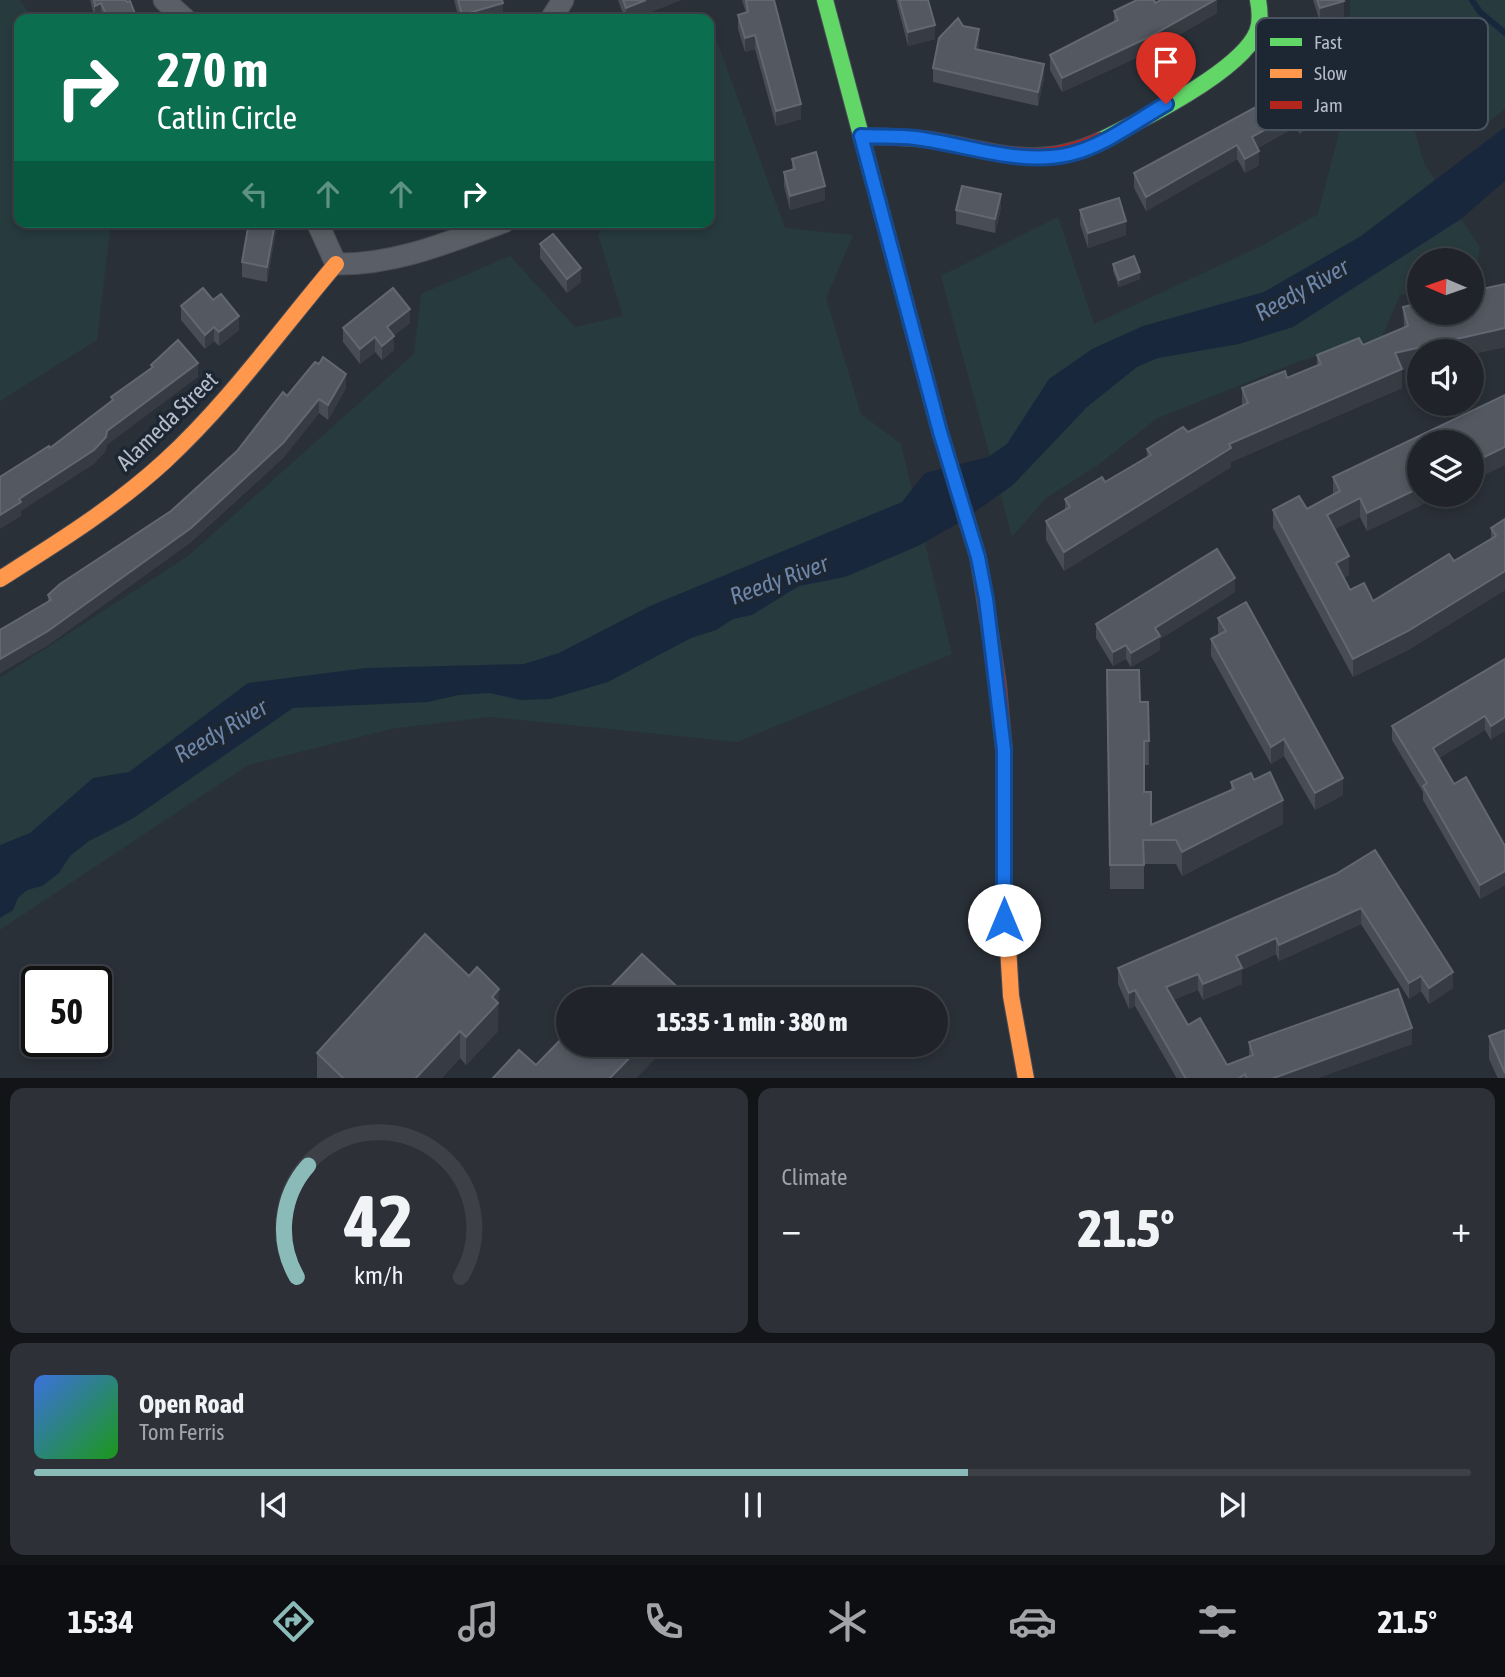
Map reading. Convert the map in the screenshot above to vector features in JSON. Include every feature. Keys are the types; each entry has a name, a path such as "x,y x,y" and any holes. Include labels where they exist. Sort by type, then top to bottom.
{"main road":[{"path":"825,0 940,432 978,557 1002,724 1004,920 1011,996 1026,1078"},
{"path":"1258,0 1261,18"},
{"path":"861,136 914,138 1027,156 1072,153 1099,142 1188,92 1244,53 1256,34"},
{"name":"Alameda Street","path":"0,579 120,497 164,462 225,399 336,264"}],"street":[{"path":"164,0 179,14"},
{"path":"320,228 336,264 393,260 486,228"}],"green space":[{"path":"0,0 20,0 30,14 14,14 14,228 110,228 97,340 0,401"},
{"path":"1350,0 1505,0 1505,109 1488,123 1488,18 1350,18"},
{"path":"714,33 785,228 853,235 826,298 861,414 901,444 952,654 737,742 490,717 391,729 248,765 0,930 0,678 188,556 414,354 421,294 510,256 575,327 623,316 598,235 603,228 714,228"},
{"path":"1340,130 1414,130 1424,163 1480,247 1407,248 1407,294 1400,295 1382,337 1300,361 1156,419 1098,465 1046,498 1012,537 941,276 1058,217 1094,324 1261,246 1318,214"}],"water":[{"name":"Reedy River","path":"1505,127 1505,181 1461,219 1416,248 1407,248 1407,254 1293,327 1239,344 1158,358 1137,367 1087,407 1013,485 962,521 918,546 845,577 799,586 752,615 733,619 716,630 691,638 608,682 550,699 521,700 489,693 459,695 428,702 293,708 132,819 89,841 70,856 59,873 42,886 27,890 18,898 13,910 0,918 0,845 30,833 93,778 129,772 248,683 366,668 524,664 559,653 650,606 902,502 925,473 988,457 1007,444 1049,379 1092,349 1143,326 1264,292 1361,236"}],"building":[{"path":"94,0 126,0 130,1 135,14 106,14 101,3 95,6"},
{"path":"458,0 502,0 503,3 465,14 462,14"},
{"path":"623,0 646,0 626,8"},
{"path":"746,0 774,0 801,104 776,111 755,35 745,38 738,15 748,12"},
{"path":"899,0 928,0 935,25 908,32"},
{"path":"1137,0 1154,0 1155,3 1161,0 1215,0 1149,37 1062,78 1050,55 1118,20 1114,11"},
{"path":"1317,0 1343,0 1344,1 1320,8"},
{"path":"958,18 963,26 979,29 975,49 1044,64 1038,92 933,68 939,38"},
{"path":"1256,107 1256,130 1265,130 1252,137 1259,151 1245,159 1237,145 1146,197 1134,173"},
{"path":"816,152 825,186 790,196 784,172 795,169 792,159"},
{"path":"962,186 1001,194 995,219 956,210"},
{"path":"1119,198 1126,221 1088,233 1080,210"},
{"path":"248,228 274,228 267,267 242,262"},
{"path":"553,234 581,268 567,279 540,244"},
{"path":"1134,256 1140,272 1119,280 1113,264"},
{"path":"1505,284 1505,328 1457,339 1407,339 1407,350 1395,353 1402,369 1229,444 1231,448 1064,552 1046,521 1070,507 1065,499 1102,477 1105,482 1151,455 1147,449 1183,427 1188,432 1248,403 1242,388 1285,371 1287,378 1321,364 1317,355 1359,338 1363,345 1408,326 1484,326 1484,288"},
{"path":"203,288 213,300 221,294 239,316 219,332 214,327 205,335 181,306"},
{"path":"393,288 410,309 387,327 394,336 382,346 375,337 360,349 343,328"},
{"path":"1407,306 1407,322 1403,307"},
{"path":"178,340 198,363 107,431 106,437 94,450 19,499 21,502 0,515 0,477 49,446 50,448 113,400 111,397 153,367 151,365"},
{"path":"323,357 346,374 328,405 319,399 283,443 191,528 48,631 0,659 0,630 51,600 48,595 60,584 171,511 237,451 283,392 287,396 315,362 319,364"},
{"path":"1505,395 1505,447 1484,457 1484,430 1432,430 1461,416 1484,416 1484,405"},
{"path":"1407,442 1407,494 1367,513 1360,498 1327,515 1349,556 1336,563 1350,590 1364,583 1373,601 1449,554 1454,561 1496,536 1491,528 1505,519 1505,571 1408,631 1353,659 1273,510 1299,496 1307,509 1340,491 1333,477"},
{"path":"1217,549 1235,578 1155,628 1160,636 1131,653 1126,645 1113,652 1096,624"},
{"path":"1246,602 1343,778 1315,793 1284,739 1271,747 1211,639 1226,631 1218,618"},
{"path":"1505,659 1505,717 1491,726 1485,716 1433,748 1454,784 1466,777 1505,846 1505,871 1480,885 1423,786 1427,783 1392,726"},
{"path":"1107,670 1139,670 1140,702 1148,702 1149,741 1144,741 1144,792 1151,792 1151,825 1234,789 1231,782 1251,773 1254,780 1270,772 1283,800 1182,852 1176,840 1143,840 1144,865 1110,865"},
{"path":"1375,850 1453,972 1429,988 1421,976 1409,983 1361,908 1279,945 1276,938 1236,956 1242,968 1203,984 1198,974 1166,987 1188,1025 1200,1018 1227,1065 1253,1055 1249,1042 1398,989 1412,1028 1274,1078 1247,1078 1245,1074 1239,1078 1185,1078 1135,990 1129,993 1118,968 1336,874"},
{"path":"425,934 469,976 477,967 499,989 492,997 498,1003 466,1037 460,1031 416,1078 343,1078 317,1053"},
{"path":"642,954 677,987 610,987"},
{"path":"1505,1030 1505,1073 1489,1036"},
{"path":"556,1044 556,1057 630,1057 610,1078 493,1078 519,1050 536,1065"}],"waterway":[{"path":"1472,0 1487,18"},
{"path":"1488,19 1505,33"}],"traffic: fast":[{"path":"825,0 940,432 978,557 983,587"},
{"path":"1258,0 1260,18"},
{"path":"1101,140 1210,79 1231,63 1256,34"}],"traffic: slow":[{"path":"0,579 106,509 165,461 211,415 336,264"},
{"path":"1004,880 1011,996 1026,1078"}],"traffic: jam":[{"path":"861,136 931,140 997,153 1036,156 1078,149 1101,140"},
{"path":"983,587 998,684 1004,750 1004,880"}],"route":[{"path":"1004,920 1004,750 986,599 978,557 940,432 861,136 914,138 977,150 1051,157 1072,153 1099,142 1166,104"}]}
